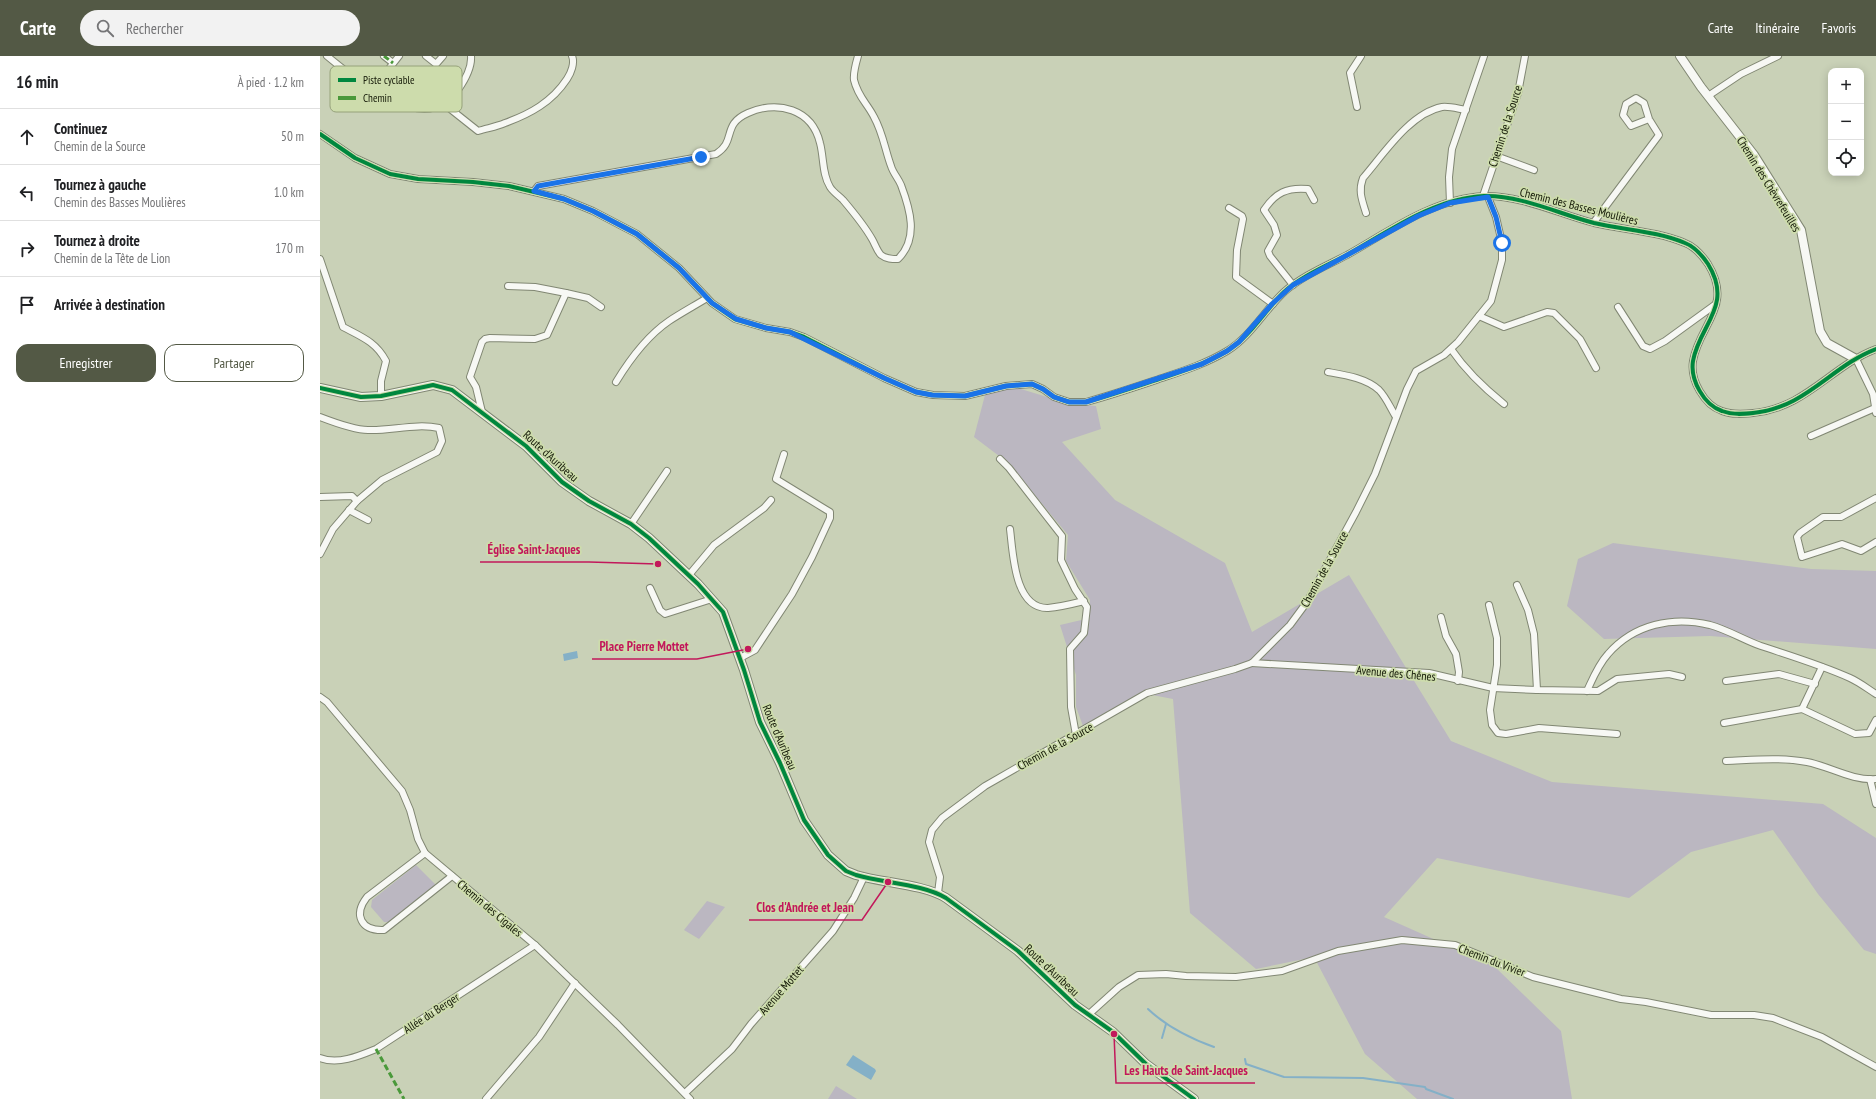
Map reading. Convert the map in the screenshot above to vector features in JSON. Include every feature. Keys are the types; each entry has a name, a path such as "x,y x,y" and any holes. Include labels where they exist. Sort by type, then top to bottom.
{"street":[{"path":"327,56 341,66"},
{"path":"384,56 393,64 399,56"},
{"path":"426,56 436,64 444,56"},
{"path":"462,84 472,62 471,56"},
{"path":"454,112 478,132 504,124 530,112 552,98 569,76 573,63 572,56"},
{"path":"534,191 538,186 716,154 723,150 727,143 733,123 736,120 756,110 783,108 801,114 808,120 820,143 824,172 831,188 856,215 881,255 888,259 898,258 904,253 912,221 900,183 895,177 890,165 884,142 875,118 860,98 854,79 858,56"},
{"path":"1357,107 1350,74 1361,56"},
{"path":"1450,203 1449,177 1452,149 1484,56"},
{"name":"Chemin de la Source","path":"938,893 940,877 929,842 932,830 939,821 984,786 1147,693 1252,663 1290,625 1307,602 1375,474 1407,389 1416,371 1451,349 1491,301 1502,260 1502,243 1496,217 1486,197 1496,156 1518,93 1525,56"},
{"name":"Chemin des Chèvrefeuilles","path":"1680,56 1708,96 1754,155 1801,230 1820,331 1827,343 1856,359"},
{"path":"1708,96 1741,74 1778,56"},
{"path":"1594,222 1659,135 1649,119 1644,103 1636,98 1626,104 1623,115 1630,126 1649,119"},
{"path":"1366,213 1360,197 1360,186 1363,178 1412,121 1433,110 1443,107 1466,110"},
{"name":"Chemin des Basses Moulières","path":"320,134 355,158 390,174 418,179 473,182 534,191 564,199 593,211 637,234 679,268 707,298 736,319 760,327 790,332 884,378 916,392 932,395 965,396 1006,386 1032,384 1043,389 1054,397 1069,402 1086,402 1202,364 1227,351 1239,342 1272,304 1293,285 1418,216 1450,203 1486,197 1516,200 1594,222 1670,238 1688,244 1697,250 1708,264 1715,280 1717,292 1713,318 1698,344 1693,361 1693,373 1698,389 1711,405 1719,410 1740,414 1756,413 1789,403 1808,394 1856,359 1876,350"},
{"path":"1496,156 1534,170"},
{"path":"1293,285 1270,256 1268,251 1277,235 1274,225 1264,210 1271,199 1278,194 1289,190 1308,189 1314,200"},
{"path":"1229,208 1242,216 1243,219 1237,250 1236,277 1272,304"},
{"path":"320,259 343,328 373,344 378,348 386,361 381,381 381,396"},
{"path":"508,286 535,287 566,293 588,298 601,307"},
{"path":"482,412 476,387 470,377 482,342 485,339 490,338 535,339 547,335 566,293"},
{"path":"616,382 628,362 656,331 669,321 707,298"},
{"path":"1618,307 1643,346 1650,349 1716,304"},
{"path":"1479,316 1504,327 1547,312 1554,313 1580,339 1596,368"},
{"path":"1451,349 1459,362 1479,384 1504,404"},
{"path":"1811,436 1876,410 1873,394 1856,359"},
{"path":"1328,372 1355,377 1374,386 1385,398 1396,417"},
{"name":"Route d'Auribeau","path":"320,388 362,397 381,396 433,386 452,390 526,446 562,482 589,501 631,524 649,538 688,574 723,612 740,658 760,722 780,763 804,820 823,849 833,861 846,871 864,877 938,893 1018,951 1075,1005 1113,1032 1146,1064 1194,1099"},
{"path":"320,417 366,430 401,429 426,425 439,428 442,441 436,452 382,480 357,501 333,529 320,554"},
{"path":"740,658 755,650 792,594 812,557 830,518 830,512 776,479 784,454"},
{"path":"1000,459 1009,468 1062,536 1061,560 1075,589 1087,607 1084,633 1070,649 1071,707 1076,734"},
{"path":"631,524 667,471"},
{"path":"320,497 352,496 357,501"},
{"path":"1876,498 1841,517 1823,518 1800,533 1797,537 1802,557 1842,544 1861,551 1876,542"},
{"path":"688,574 714,545 764,508 771,500"},
{"path":"349,510 368,520"},
{"path":"1010,529 1020,588 1026,599 1036,605 1046,608 1084,601"},
{"path":"1517,585 1528,610 1534,634 1537,690"},
{"path":"650,588 660,610 665,614 712,599"},
{"path":"1489,605 1497,638 1497,665 1490,710 1492,726 1498,733 1506,734 1539,728 1617,734"},
{"path":"1441,617 1446,636 1456,654 1459,672 1458,681"},
{"path":"1587,691 1596,671 1608,654 1635,633 1651,625 1666,621 1710,625 1729,631 1755,644 1822,667 1851,679 1876,694"},
{"name":"Avenue des Chênes","path":"1252,663 1429,673 1458,681 1494,688 1537,690 1598,691 1617,679 1669,674 1682,677"},
{"path":"1802,709 1822,667"},
{"path":"1726,681 1779,674 1815,684"},
{"name":"Chemin des Cigales","path":"320,697 327,702 388,772 402,791 410,810 418,839 425,853 535,946 690,1099"},
{"path":"1724,723 1802,709 1855,734 1869,732"},
{"path":"1871,740 1869,732 1876,720"},
{"path":"1726,761 1777,760 1807,762 1873,779 1876,804"},
{"path":"425,853 367,897 360,905 359,914 365,925 374,931 384,930 452,876"},
{"name":"Avenue Mottet","path":"685,1093 732,1050 751,1024 833,931 854,898 864,877"},
{"name":"Chemin du Vivier","path":"1088,1015 1119,987 1138,975 1166,974 1236,977 1282,971 1338,951 1402,940 1455,945 1533,977 1621,999 1646,1002 1711,1015 1754,1015 1773,1018 1822,1037 1876,1067"},
{"name":"Allée du Berger","path":"320,1058 327,1060 353,1058 376,1049 535,946"},
{"path":"486,1099 539,1037 574,984"}],"shaded area":[{"path":"1014,387 1070,404 1096,406 1101,429 1062,442 1115,500 1225,563 1252,632 1349,575 1451,741 1552,782 1823,804 1876,838 1876,954 1864,950 1818,894 1773,830 1691,852 1629,898 1437,858 1384,917 1494,966 1561,1031 1572,1099 1417,1099 1365,1054 1314,957 1256,969 1190,913 1173,699 1152,695 1083,726 1076,707 1076,675 1060,625 1090,618 1090,600 1066,561 1068,535 1007,462 974,437 985,395"},
{"path":"1613,543 1811,569 1876,571 1876,649 1710,636 1604,639 1567,606 1578,559"},
{"path":"416,865 436,885 390,922 384,922 371,907 372,900"},
{"path":"707,901 725,907 699,939 684,930"},
{"path":"836,1086 857,1099 828,1099"}],"water":[{"path":"577,651 578,658 564,661 563,654"},
{"path":"853,1055 875,1069 876,1071 871,1080 846,1065"}],"waterway":[{"path":"1148,1009 1179,1031 1214,1047"},
{"path":"1162,1038 1166,1024"},
{"path":"1245,1059 1246,1064 1284,1077 1363,1078 1425,1087 1426,1089 1453,1099"}],"marked path":[{"path":"384,56 393,63"},
{"path":"376,1049 404,1099"}],"cycle path":[{"path":"320,134 355,158 390,174 418,179 473,182 509,186 564,199 593,211 637,234 679,268 712,303 735,319 766,328 790,332 804,337 884,378 916,392 933,395 965,396 1006,386 1032,384 1043,389 1054,397 1069,402 1086,402 1189,369 1227,351 1243,339 1284,292 1306,276 1429,209 1465,198 1484,196 1526,202 1594,223 1652,233 1685,243 1698,252 1708,264 1715,279 1717,292 1716,304 1712,315 1696,348 1693,361 1694,376 1696,384 1704,398 1715,408 1722,411 1741,414 1772,410 1803,395 1818,386 1845,365 1876,349"},
{"path":"320,388 361,397 381,396 433,385 452,390 526,446 562,482 589,501 631,524 649,538 698,584 723,612 744,670 760,722 780,763 804,820 828,855 846,871 856,875 915,887 937,893 946,898 1018,951 1075,1005 1113,1032 1146,1064 1194,1099"}],"place":[{"name":"Église Saint-Jacques","path":"658,564"},
{"name":"Place Pierre Mottet","path":"748,649"},
{"name":"Clos d'Andrée et Jean","path":"888,882"},
{"name":"Les Hauts de Saint-Jacques","path":"1114,1034"}],"route":[{"path":"701,157 538,186 534,191 564,199 593,211 637,234 679,268 712,303 736,319 748,324 790,332 884,378 916,392 932,395 965,396 1006,386 1032,384 1043,389 1054,397 1069,402 1086,402 1202,364 1227,351 1239,342 1272,304 1293,285 1418,216 1450,203 1483,196 1488,197 1496,217 1502,243"}]}
